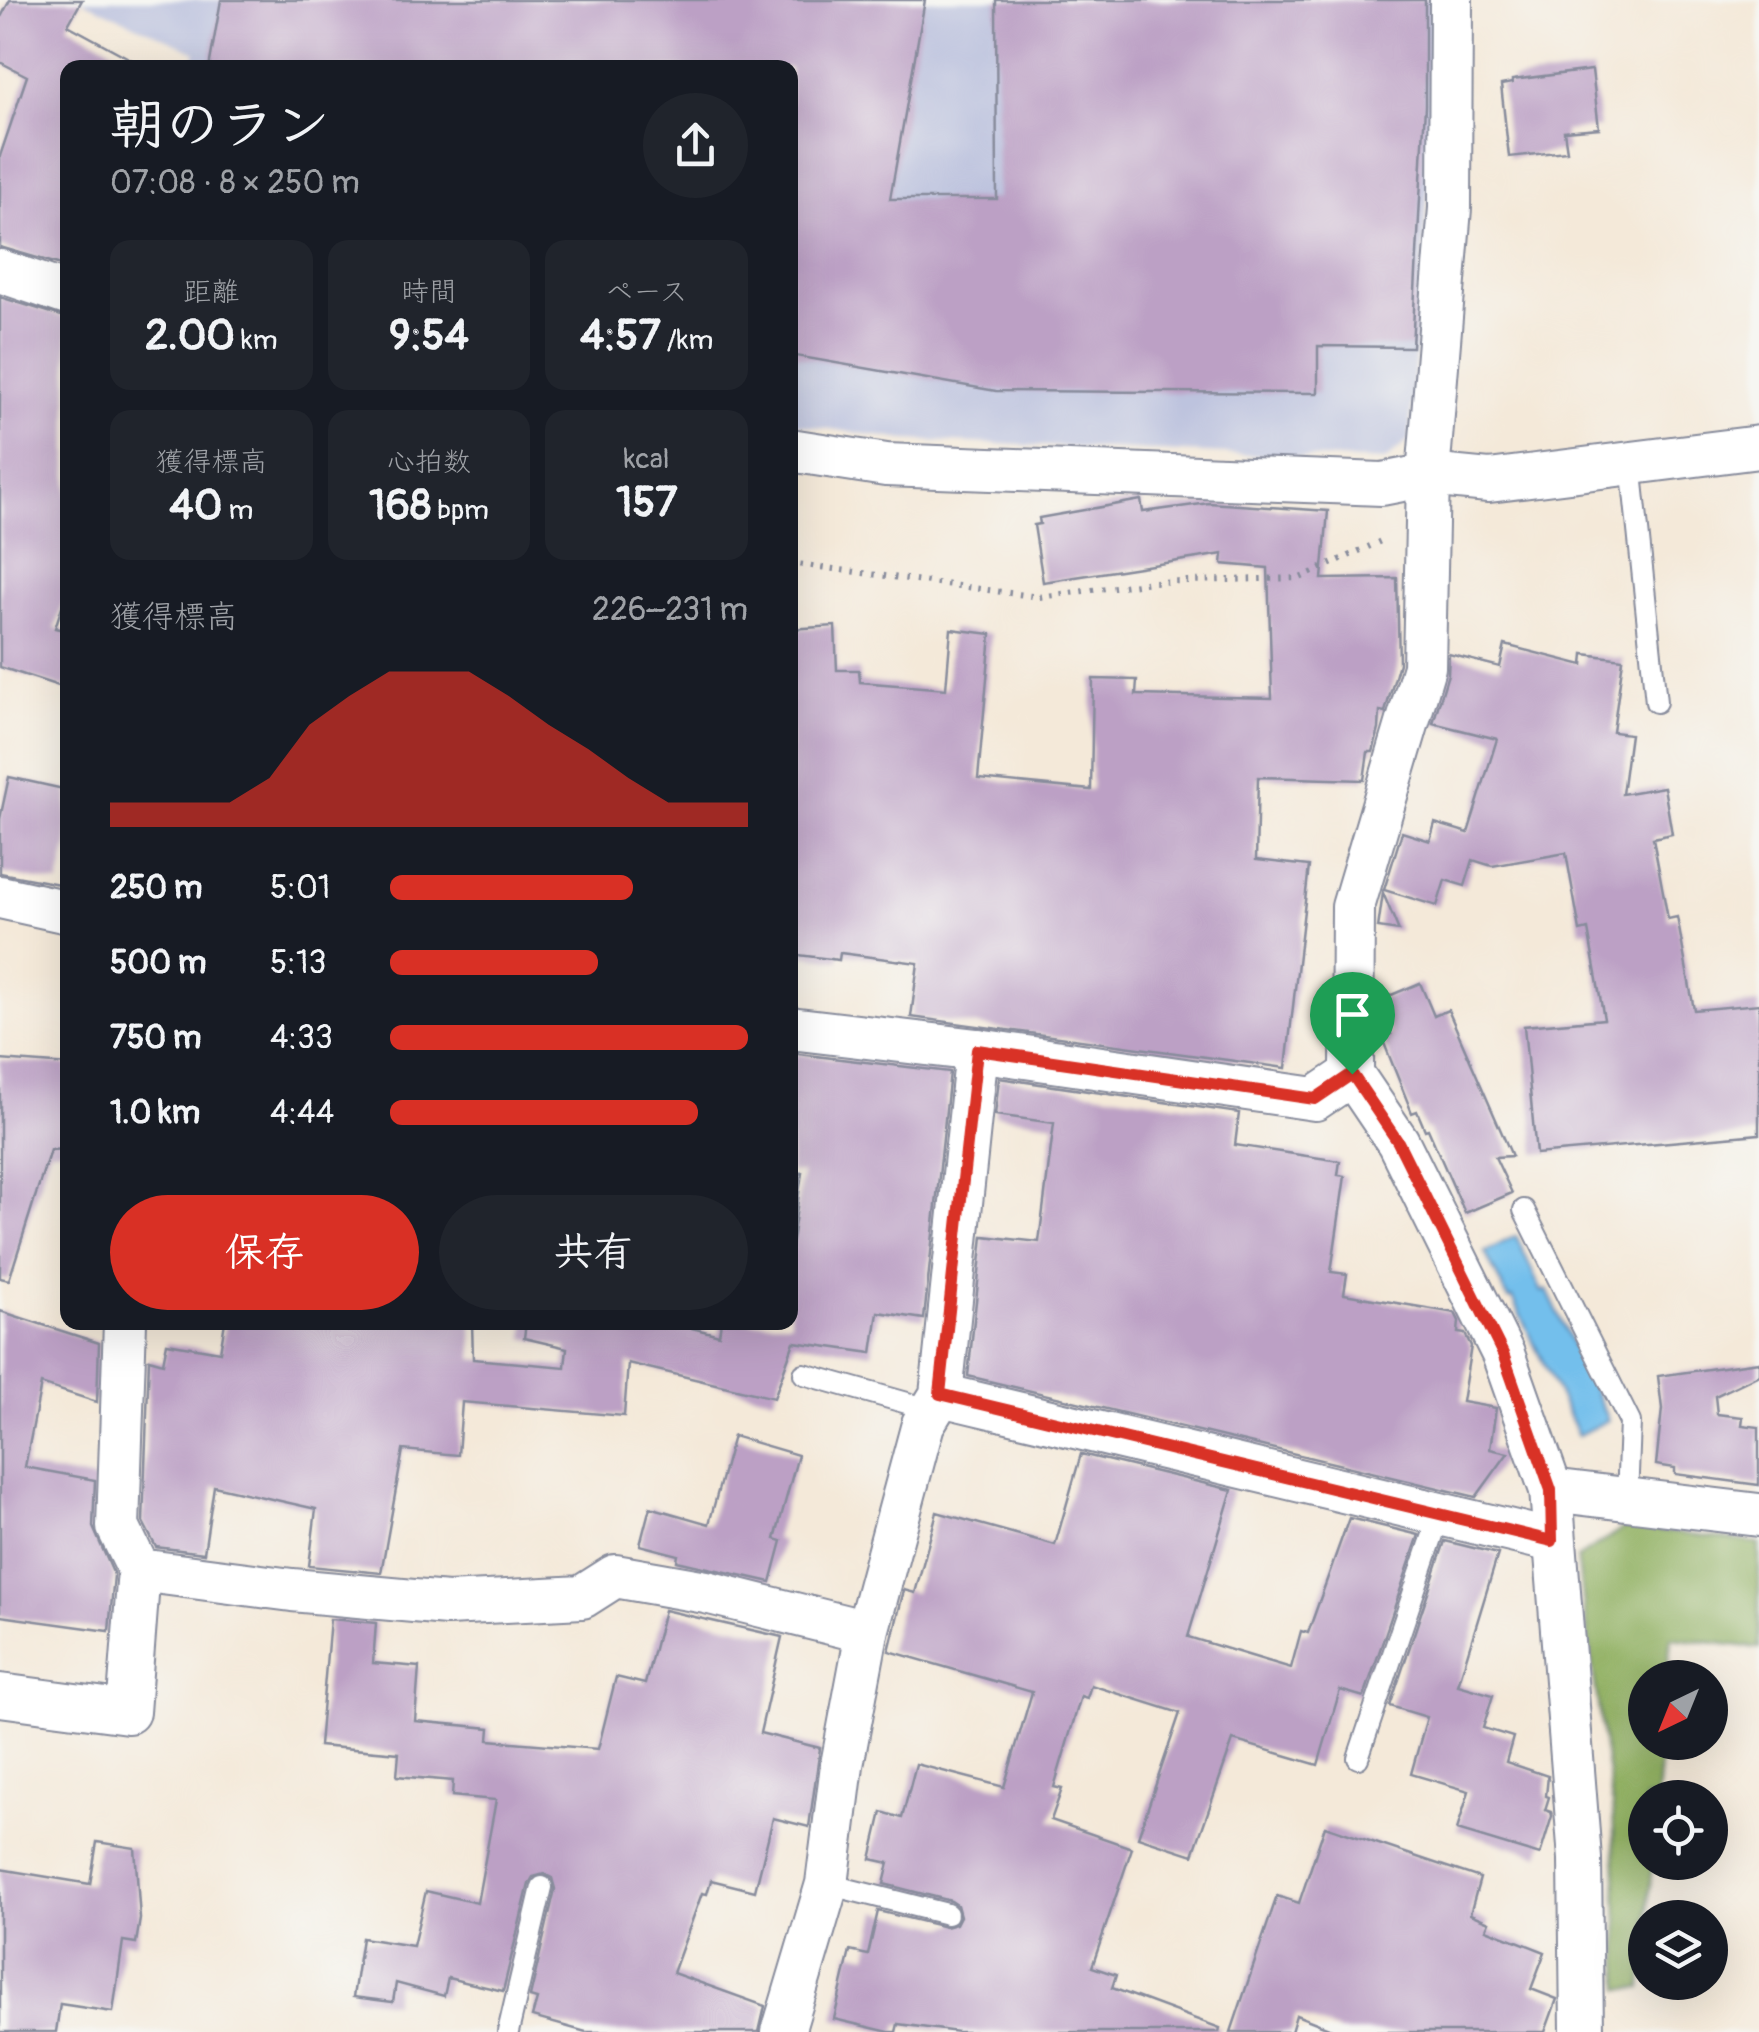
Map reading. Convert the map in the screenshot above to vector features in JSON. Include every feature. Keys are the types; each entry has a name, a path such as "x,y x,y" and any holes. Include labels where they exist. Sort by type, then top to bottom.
{"street":[{"path":"1451,0 1450,208 1428,475 1424,667 1353,907 1352,1074 1398,1142 1503,1354 1551,1490 1580,1859 1582,2032"},
{"path":"0,271 60,291"},
{"path":"798,451 886,465 1382,484 1428,475 1488,481 1759,447"},
{"path":"0,897 60,910"},
{"path":"798,1029 977,1050 1315,1099 1352,1074"},
{"path":"783,2032 828,1884 842,1765 867,1632 923,1424 936,1402 977,1050"},
{"path":"0,1695 128,1712 139,1570 118,1526 125,1330"},
{"path":"936,1402 1552,1541"},
{"path":"1551,1490 1759,1515"},
{"path":"139,1570 292,1590 447,1604 582,1597 615,1576 706,1592 867,1632"}],"lane":[{"path":"1631,463 1656,702"},
{"path":"1524,1210 1630,1422 1627,1499"},
{"path":"804,1374 936,1402"},
{"path":"1358,1758 1440,1514"},
{"path":"828,1884 947,1914"},
{"path":"508,2032 542,1887"}],"path":[{"path":"798,563 1039,597 1152,582 1300,578 1427,520"}],"shaded area":[{"path":"81,0 1432,0 1434,104 1409,440 1385,461 905,440 798,424 798,60 193,60 196,52"}],"green space":[{"path":"1626,1527 1759,1543 1759,1648 1671,1638 1669,1660 1628,1660 1628,1760 1660,1760 1659,1780 1628,1780 1628,1880 1651,1880 1649,1900 1628,1900 1628,1989 1621,1989 1613,1810 1577,1558"}],"water":[{"path":"1516,1236 1542,1292 1547,1290 1608,1420 1578,1435 1512,1298 1508,1299 1485,1252"}],"building":[{"path":"10,0 82,0 68,25 132,60 60,60 60,265 0,247 0,156 27,76 0,62 0,19"},
{"path":"221,0 925,0 890,199 997,199 996,0 1425,0 1425,106 1412,347 1318,346 1318,393 996,391 798,356 798,60 210,60"},
{"path":"1592,70 1599,128 1564,131 1567,151 1509,157 1501,85 1512,80"},
{"path":"0,297 60,316 60,613 55,628 60,629 60,686 0,667"},
{"path":"1141,500 1143,512 1209,503 1328,511 1322,579 1397,578 1399,663 1385,712 1380,711 1379,729 1373,752 1368,752 1364,780 1258,777 1256,860 1309,866 1286,1068 911,1017 918,963 840,953 839,960 798,955 798,628 835,626 837,670 859,670 860,682 946,689 951,629 991,634 978,779 1091,790 1093,679 1137,680 1136,695 1272,698 1268,568 1222,564 1223,554 1043,582 1034,525 1040,524 1039,518"},
{"path":"1505,645 1583,665 1584,654 1623,659 1613,732 1630,734 1622,794 1664,787 1672,834 1653,838 1668,919 1677,917 1694,1010 1759,1004 1759,1134 1536,1154 1524,1026 1604,1019 1588,929 1580,931 1566,853 1492,866 1473,860 1465,886 1445,880 1437,906 1384,890 1402,832 1430,841 1435,823 1468,833 1497,739 1433,723 1448,674 1449,654 1500,667"},
{"path":"9,777 60,788 59,884 0,873 0,819"},
{"path":"1383,893 1399,931 1378,928"},
{"path":"1420,983 1434,1016 1448,1010 1512,1156 1495,1157 1512,1193 1465,1213 1428,1129 1425,1130 1417,1111 1412,1113 1382,1038 1391,1034 1377,1001"},
{"path":"798,1054 950,1072 924,1319 878,1312 872,1353 794,1342 774,1398 628,1363 624,1416 462,1402 458,1455 403,1450 381,1573 309,1566 316,1509 214,1486 204,1553 156,1547 143,1522 149,1359 163,1363 167,1343 220,1352 224,1330 472,1330 473,1359 565,1367 567,1348 524,1338 525,1330 699,1330 719,1335 720,1330 798,1330 798,1200 802,1173 798,1173"},
{"path":"0,1060 60,1064 60,1149 50,1150 9,1280 0,1278"},
{"path":"999,1078 1239,1113 1235,1145 1340,1161 1338,1175 1345,1176 1331,1272 1347,1274 1344,1294 1455,1313 1458,1333 1465,1334 1471,1346 1462,1402 1496,1408 1490,1449 1508,1453 1476,1497 968,1376 983,1236 1039,1242 1054,1123 995,1115"},
{"path":"0,1311 99,1343 97,1402 41,1384 25,1467 95,1480 93,1527 114,1575 109,1631 0,1616"},
{"path":"1759,1362 1759,1375 1715,1396 1717,1414 1743,1417 1742,1425 1759,1427 1759,1485 1675,1474 1675,1468 1656,1465 1662,1409 1658,1376"},
{"path":"733,1436 798,1455 775,1539 782,1541 771,1582 677,1561 678,1555 640,1545 650,1507 709,1524"},
{"path":"1081,1454 1232,1490 1188,1637 1291,1668 1301,1631 1308,1633 1349,1518 1419,1535 1364,1697 1340,1690 1318,1765 1233,1740 1193,1855 1138,1837 1180,1713 1091,1685 1087,1698 1081,1696 1054,1787 1062,1789 1051,1820 1132,1848 1092,1967 1116,1975 1112,1988 1220,2028 1219,2032 958,2032 898,2024 896,2032 889,2032 834,2019 850,1951 868,1955 878,1911 945,1927 956,1924 960,1916 957,1905 951,1901 884,1884 889,1863 871,1859 882,1812 902,1818 916,1764 1004,1787 1032,1692 889,1651 904,1590 915,1593 937,1512 1055,1545"},
{"path":"1445,1541 1498,1554 1458,1685 1493,1695 1483,1728 1513,1737 1506,1762 1548,1776 1545,1810 1552,1816 1540,1855 1457,1830 1469,1791 1411,1774 1427,1717 1390,1706"},
{"path":"664,1610 782,1637 760,1733 820,1748 809,1827 773,1818 755,1891 711,1880 707,1894 702,1893 673,1973 765,2006 759,2032 586,2032 532,2017 537,1999 530,1997 555,1889 552,1878 544,1874 533,1877 529,1884 503,1991 448,1978 444,1996 396,1983 393,2002 353,1997 362,1938 413,1946 426,1891 477,1903 496,1800 452,1796 453,1781 397,1776 399,1753 319,1746 330,1619 376,1623 373,1663 419,1667 415,1721 490,1728 489,1740 598,1749 616,1677 645,1684"},
{"path":"1325,1826 1480,1878 1470,1914 1489,1922 1486,1929 1545,1952 1531,1989 1557,1999 1545,2032 1339,2032 1296,2015 1291,2032 1231,2032 1277,1896 1299,1903"},
{"path":"97,1842 135,1848 140,1919 136,1943 123,1941 113,2012 60,2004 56,2032 0,2032 0,1869 90,1884"}],"route":[{"path":"977,1050 1315,1099 1352,1074 1398,1142 1503,1354 1551,1490 1552,1541 940,1394 977,1050"}]}
